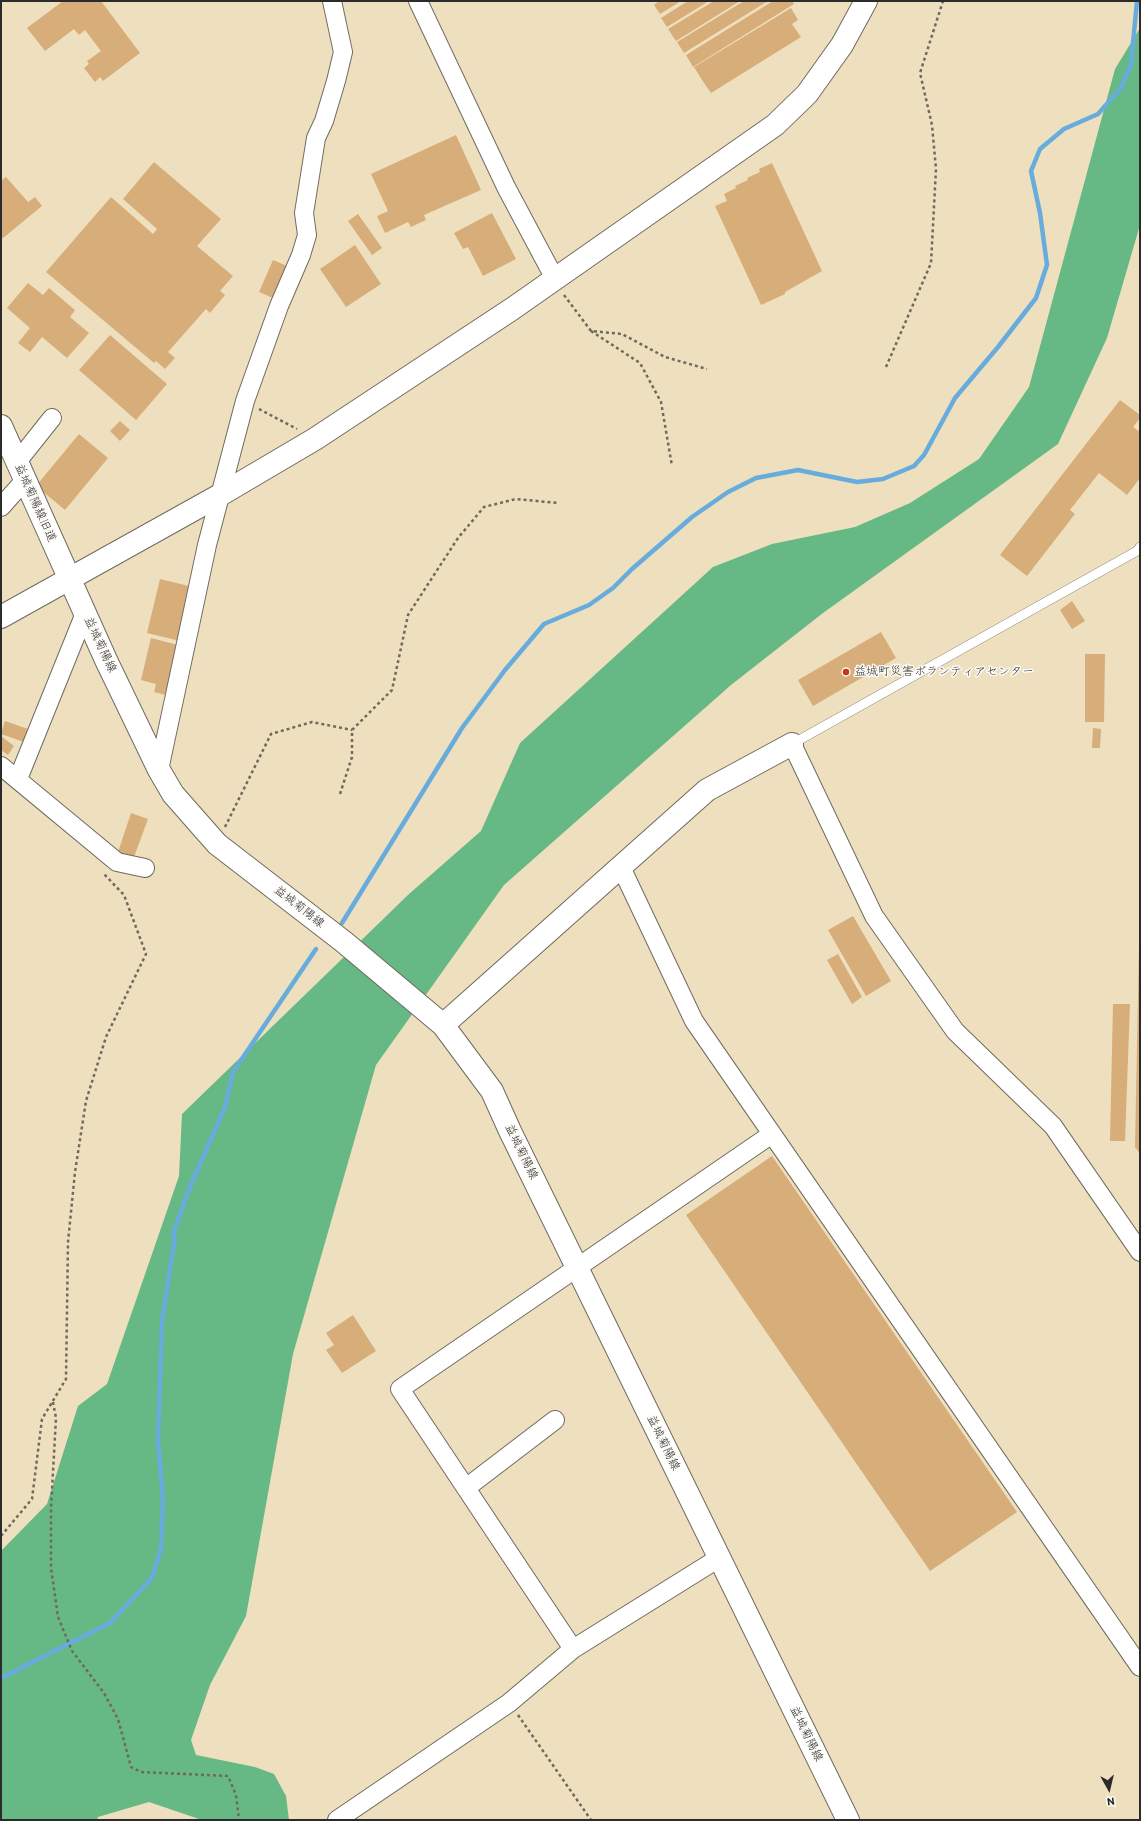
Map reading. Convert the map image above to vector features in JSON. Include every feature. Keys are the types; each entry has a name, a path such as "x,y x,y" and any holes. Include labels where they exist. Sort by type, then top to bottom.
{"street":[{"path":"159,770 207,546 245,401 279,306 302,255 307,235 304,213 316,138 324,121 336,81 342,52 332,1"},
{"path":"418,1 506,187 555,279"},
{"path":"1,617 70,580 220,495 315,439 555,279 775,125 807,94 842,45 866,1"},
{"path":"1,507 52,418"},
{"name":"益城菊陽線旧道","path":"1,426 70,580"},
{"name":"益城菊陽線","path":"70,580 159,770 173,794 217,844 344,942 443,1025 492,1091 848,1820"},
{"path":"18,779 85,614"},
{"path":"443,1025 707,790 792,744 874,916 955,1031 1054,1126 1140,1252"},
{"path":"1,766 117,862 145,868"},
{"path":"621,867 694,1021 1140,1666"},
{"path":"573,1649 400,1389 772,1134"},
{"path":"466,1488 555,1420"},
{"path":"337,1820 509,1703 573,1649 719,1558"}],"lane":[{"path":"792,744 1130,555 1140,547"}],"path":[{"path":"886,367 931,263 936,169 932,124 920,73 943,1"},
{"path":"555,279 566,298 591,331 640,363 661,402 672,466"},
{"path":"591,331 622,334 665,357 707,369"},
{"path":"245,401 315,439"},
{"path":"340,794 352,757 352,730 392,690 408,615 458,538 484,507 516,499 558,503"},
{"path":"217,844 271,734 312,722 352,730"},
{"path":"1,1536 32,1499 42,1420 66,1379 68,1242 75,1172 86,1101 106,1037 146,954 124,895 99,869"},
{"path":"52,1402 56,1418 51,1508 51,1568 58,1617 72,1651 104,1693 118,1719 130,1767 141,1772 228,1776 236,1795 239,1820"},
{"path":"509,1703 591,1820"}],"green space":[{"path":"1140,28 1140,225 1107,338 1058,444 823,613 731,685 504,885 376,1065 293,1354 246,1616 210,1685 191,1740 196,1755 255,1767 274,1774 286,1796 289,1820 202,1820 149,1802 98,1817 97,1820 1,1820 1,1551 47,1504 78,1406 107,1384 179,1176 182,1114 409,894 481,831 520,743 713,567 772,544 855,527 910,503 979,459 1029,387 1115,69"}],"building":[{"path":"63,1 101,1 140,53 103,81 100,77 95,82 84,68 89,64 87,61 101,51 85,30 79,35 74,29 45,51 27,28"},
{"path":"659,1 681,1 660,14 654,5"},
{"path":"688,1 709,1 667,27 661,18"},
{"path":"714,1 740,1 676,41 668,29"},
{"path":"744,1 768,1 684,53 677,42"},
{"path":"773,1 792,1 794,4 693,67 686,55"},
{"path":"791,8 798,20 792,24 801,37 711,93 694,67"},
{"path":"456,135 481,190 424,215 426,220 411,227 408,222 385,233 377,216 388,211 371,174"},
{"path":"154,162 221,219 197,246 233,276 220,291 225,295 210,313 206,309 168,352 175,358 165,369 156,361 154,363 46,272 111,197 153,234 157,229 123,199"},
{"path":"772,163 822,271 785,292 785,294 761,305 715,206 727,201 724,194 736,188 735,186 748,180 747,178 760,172 759,169"},
{"path":"6,177 28,202 35,197 42,206 3,238 1,236 1,181"},
{"path":"492,213 516,259 483,276 468,247 463,249 454,233"},
{"path":"358,214 382,248 372,255 348,221"},
{"path":"355,245 381,284 346,307 320,269"},
{"path":"273,260 287,266 273,298 259,292"},
{"path":"28,283 43,295 49,288 75,310 70,317 89,333 67,358 42,337 30,352 18,343 30,328 7,308"},
{"path":"110,335 167,384 136,420 79,370"},
{"path":"1120,400 1140,415 1140,418 1133,427 1140,432 1140,478 1127,495 1099,473 1070,510 1075,514 1027,576 1000,555"},
{"path":"120,421 130,430 120,441 110,431"},
{"path":"79,434 108,458 65,510 36,486"},
{"path":"160,579 193,587 180,641 147,633"},
{"path":"1072,601 1085,621 1072,629 1060,610"},
{"path":"881,632 896,658 813,706 798,680"},
{"path":"151,638 178,645 166,695 154,692 156,684 141,680"},
{"path":"1085,654 1105,654 1104,722 1085,722"},
{"path":"5,721 28,729 24,742 1,734"},
{"path":"1093,728 1101,729 1100,748 1092,748"},
{"path":"1,736 14,746 8,755 1,750"},
{"path":"131,813 148,819 134,857 118,852"},
{"path":"853,916 891,981 866,996 828,930"},
{"path":"1140,944 1140,1154 1135,1147"},
{"path":"838,954 862,997 852,1004 827,960"},
{"path":"1113,1004 1130,1004 1125,1141 1110,1141"},
{"path":"772,1156 1017,1512 930,1571 686,1215"},
{"path":"353,1315 376,1351 342,1373 326,1350 334,1345 326,1333"}],"waterway":[{"path":"342,923 462,728 505,670 544,624 589,605 613,588 632,569 692,517 728,492 756,478 798,470 857,482 883,479 914,466 924,455 955,398 998,347 1036,298 1047,265 1040,213 1031,171 1040,149 1064,129 1098,114 1121,88 1131,64 1137,1"},
{"path":"1,1678 110,1623 152,1578 161,1549 163,1498 158,1440 162,1321 175,1237 173,1234 190,1187 225,1107 233,1072 316,949"}],"place":[{"name":"益城町災害ボランティアセンター","path":"846,672"}]}
